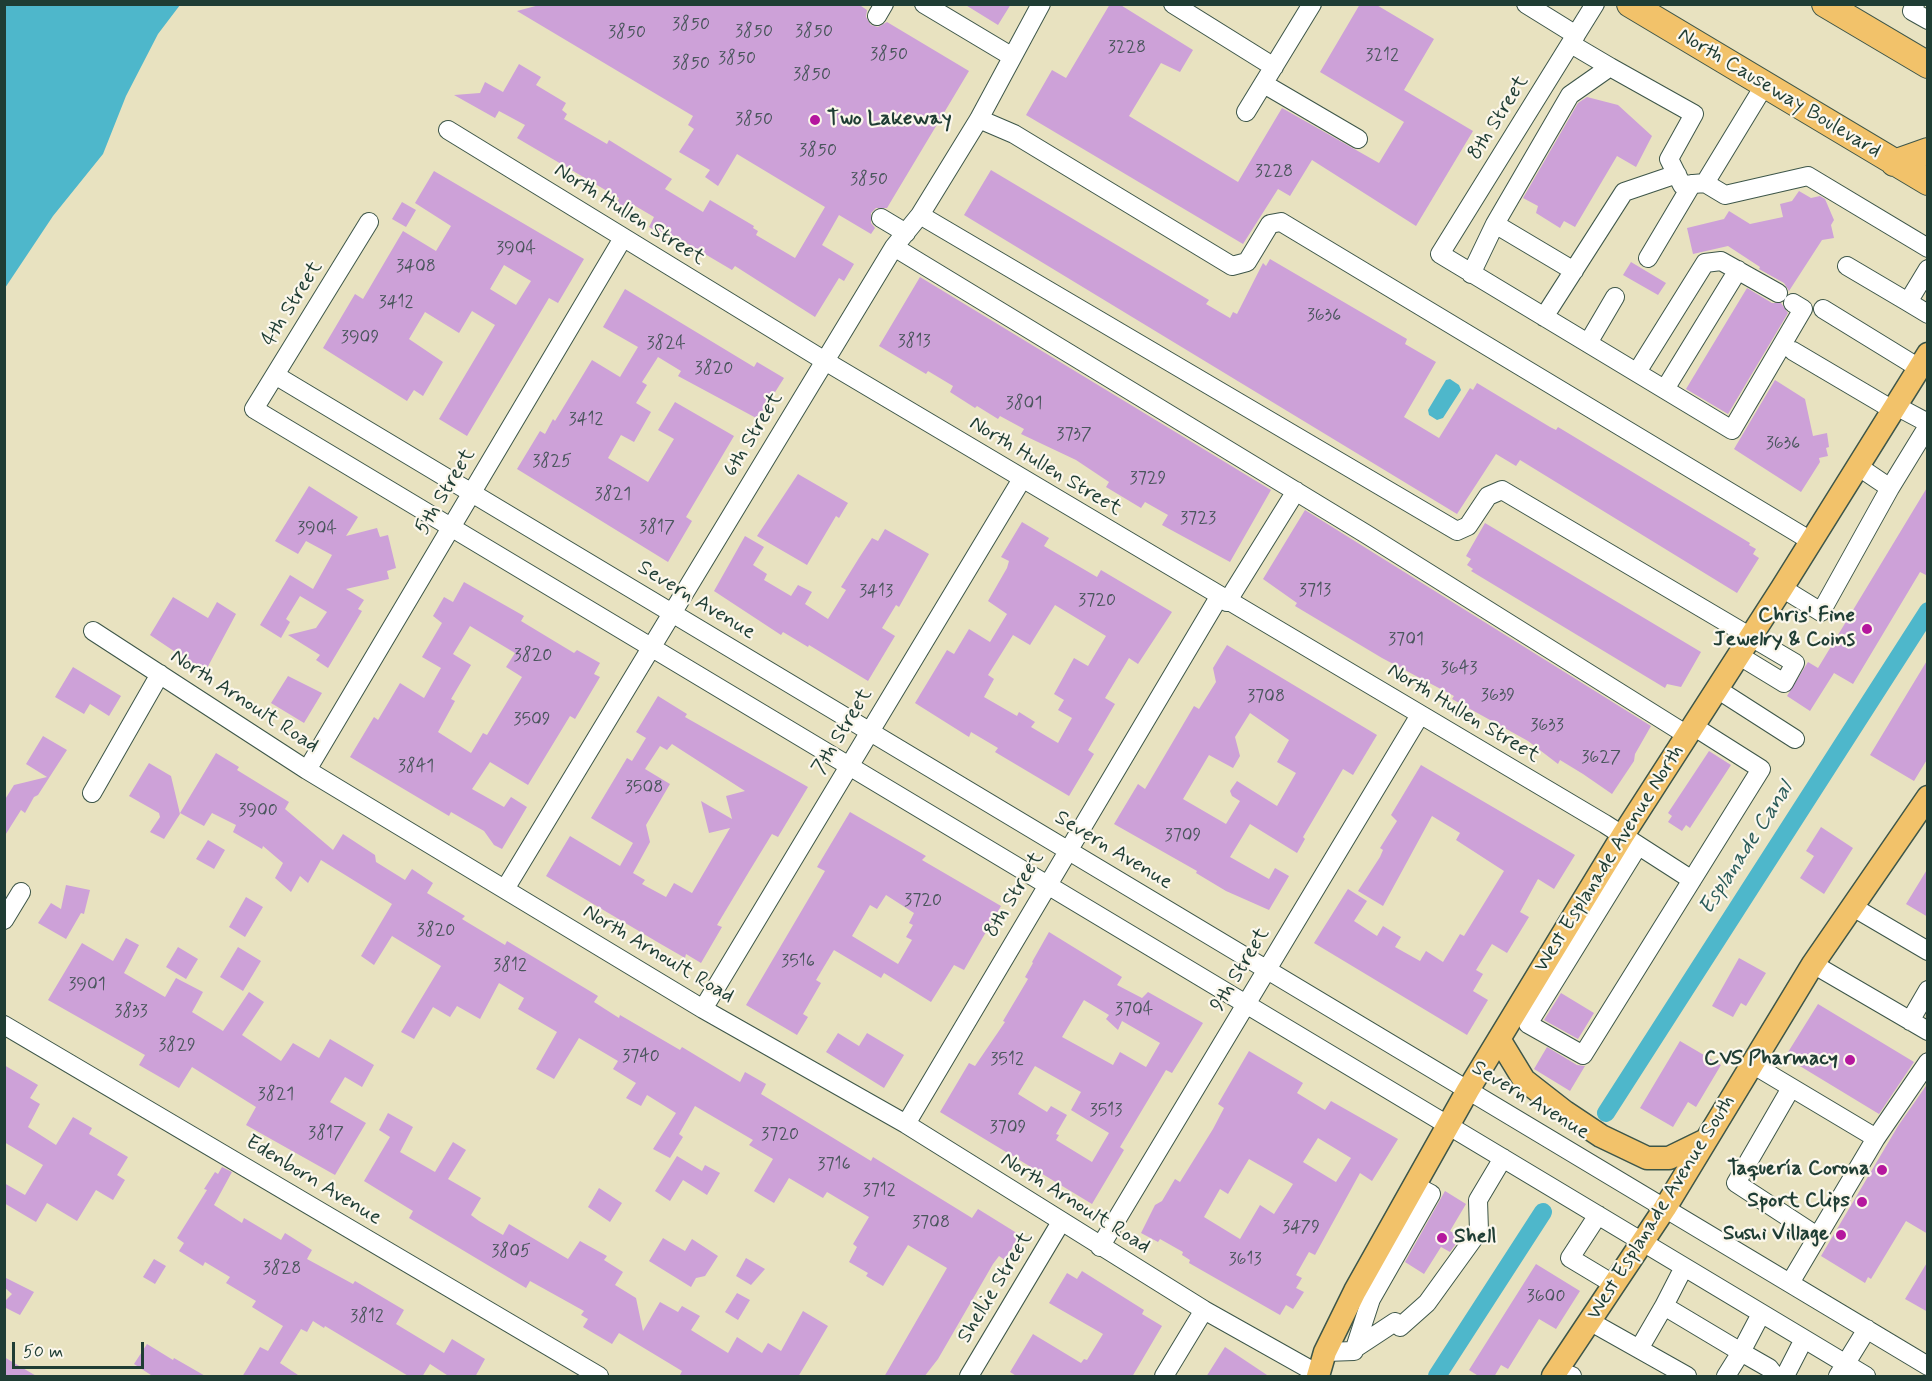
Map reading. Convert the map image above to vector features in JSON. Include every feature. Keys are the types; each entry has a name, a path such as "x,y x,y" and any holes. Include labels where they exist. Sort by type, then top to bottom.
{"highway":[{"name":"North Causeway Boulevard","path":"1630,4 1928,182"},
{"path":"1825,4 1855,12 1928,65"},
{"path":"1894,163 1928,151"}],"main road":[{"name":"West Esplanade Avenue North","path":"1318,1375 1325,1352 1363,1295 1391,1245 1414,1185 1447,1125 1499,1039 1572,936 1630,841 1690,731 1924,362"},
{"name":"West Esplanade Avenue South","path":"1561,1375 1591,1322 1665,1208 1813,964 1924,811"},
{"path":"1499,1039 1524,1080 1601,1136 1647,1158 1669,1158 1706,1140"}],"street":[{"path":"924,4 1011,56"},
{"name":"6th Street","path":"505,889 825,361 979,119 1041,4"},
{"path":"1173,4 1274,67"},
{"path":"1246,112 1312,4"},
{"path":"1526,4 1610,67 1694,114 1669,159 1691,180 1725,195 1808,176 1928,248"},
{"name":"8th Street","path":"1471,274 1440,254 1595,4"},
{"path":"1915,4 1912,10 1928,20"},
{"path":"1610,67 1570,95 1496,224 1471,274 1732,430 1803,309 1721,261 1705,262 1637,372"},
{"path":"1264,84 1358,139"},
{"path":"1648,258 1691,180 1764,86"},
{"path":"979,119 1014,134 1232,266 1247,262 1270,224 1281,222 1811,541"},
{"name":"North Hullen Street","path":"448,130 825,361 1420,715 1692,880"},
{"path":"1544,317 1624,192 1691,180"},
{"path":"920,215 1457,531 1468,526 1488,496 1502,490 1795,663 1784,683 1738,656"},
{"path":"881,218 900,240 1296,491 1690,731 1761,769 1582,1055 1528,1024 1572,936"},
{"name":"4th Street","path":"369,222 254,409 451,527"},
{"path":"1496,224 1574,271"},
{"name":"5th Street","path":"307,770 623,238"},
{"path":"1847,266 1928,314"},
{"path":"1908,302 1928,269"},
{"path":"1665,389 1738,270"},
{"path":"1588,343 1615,297"},
{"path":"1823,309 1924,362"},
{"path":"1782,588 1821,612 1928,425 1793,351"},
{"name":"Severn Avenue","path":"276,375 1928,1366"},
{"path":"1859,467 1890,488"},
{"name":"7th Street","path":"703,1009 1022,479"},
{"name":"8th Street","path":"906,1124 1068,850 1223,599 1296,491"},
{"path":"451,527 1643,1242 1804,1340 1842,1370 1866,1377"},
{"name":"North Arnoult Road","path":"93,631 307,770 703,1009 906,1124 1100,1247 1318,1375"},
{"path":"92,793 160,674"},
{"path":"1717,689 1795,739"},
{"name":"9th Street","path":"1100,1247 1420,715"},
{"path":"4,920 21,892"},
{"path":"1853,906 1928,951"},
{"path":"1813,964 1928,1031"},
{"path":"1910,1021 1928,990"},
{"name":"Edenborn Avenue","path":"4,1025 599,1377"},
{"path":"1790,1283 1876,1138 1928,1062"},
{"path":"1752,1064 1876,1138"},
{"path":"1791,1088 1736,1183 1817,1236"},
{"path":"1325,1352 1354,1349 1395,1322 1400,1327 1427,1304 1479,1231 1478,1200 1503,1158"},
{"path":"1598,1215 1570,1258 1615,1285"},
{"name":"Shellie Street","path":"969,1377 1061,1222"},
{"path":"1639,1349 1684,1267"},
{"path":"1354,1349 1363,1295"},
{"path":"1664,1305 1769,1368 1775,1377"},
{"path":"1164,1377 1204,1310"},
{"path":"1726,1377 1761,1314"},
{"path":"1591,1322 1687,1377"},
{"path":"1842,1370 1867,1329"},
{"path":"1785,1377 1804,1340"}],"water":[{"path":"5,4 180,5 158,34 126,96 103,154 53,216 5,288"},
{"path":"1450,379 1459,385 1461,390 1443,418 1437,420 1429,415 1428,410 1446,380"}],"building":[{"name":"Two Lakeway","path":"543,4 858,4 867,10 866,17 871,25 878,27 887,22 969,71 887,208 876,208 871,213 871,223 875,228 871,234 839,215 822,245 854,264 844,281 839,278 815,317 735,266 732,270 676,237 674,242 649,227 654,217 632,204 628,210 617,203 619,198 517,138 525,125 499,111 495,118 454,95 480,93 485,82 503,92 519,64 541,77 536,85 566,103 562,110 567,114 564,119 607,144 609,140 672,179 665,189 703,212 710,200 754,226 753,228 758,231 756,235 795,258 825,207 737,154 718,186 705,177 710,170 679,152 694,129 688,125 693,116 517,11"},
{"path":"964,4 1011,4 998,25"},
{"path":"1110,4 1119,4 1193,50 1180,72 1161,63 1129,116 1238,182 1282,108 1379,163 1404,122 1320,72 1360,4 1375,4 1434,39 1404,90 1473,131 1416,226 1312,160 1290,196 1278,189 1243,244 1026,115 1052,70 1066,78"},
{"path":"1587,97 1618,105 1652,136 1636,167 1617,156 1575,227 1564,221 1560,228 1536,213 1538,206 1523,198 1578,103"},
{"path":"991,170 1209,300 1206,304 1230,318 1233,312 1237,314 1263,263 1266,266 1270,259 1407,339 1405,344 1436,362 1404,417 1439,438 1470,388 1473,390 1477,383 1550,427 1556,430 1558,427 1750,543 1749,545 1756,549 1753,554 1759,558 1737,593 1520,460 1516,466 1496,454 1457,514 964,215"},
{"path":"434,171 584,259 558,303 549,298 467,436 439,419 495,325 472,311 459,333 425,312 409,339 443,362 423,396 414,390 407,401 323,348 355,294 363,299 403,231 436,251 451,226 415,203","holes":["504,265 531,281 516,305 490,289"]},
{"path":"1799,191 1811,198 1820,196 1825,199 1834,220 1831,225 1834,238 1822,240 1789,291 1784,283 1759,269 1760,267 1728,246 1693,254 1687,228 1724,219 1729,211 1750,224 1783,217 1780,204 1792,201"},
{"path":"402,202 416,210 406,227 392,219"},
{"path":"1631,262 1666,283 1658,295 1623,275"},
{"path":"920,277 1271,490 1230,562 1162,525 1168,515 1145,502 1141,508 1106,487 1109,482 1076,460 1021,434 1024,429 1000,416 998,419 977,406 975,408 950,392 953,386 928,371 926,374 879,346"},
{"path":"1747,288 1772,303 1781,303 1788,313 1728,414 1686,389"},
{"path":"625,289 754,367 757,362 784,378 758,419 678,376 681,371 658,357 642,382 647,385 636,403 651,412 634,442 621,435 608,458 648,482 674,439 658,430 675,402 734,436 686,517 692,521 668,562 517,469 540,431 545,434 553,419 555,421 592,360 620,377 638,347 603,327"},
{"path":"1775,380 1805,399 1813,436 1827,433 1828,456 1819,458 1820,462 1801,492 1734,449"},
{"path":"798,474 848,503 839,518 836,516 807,565 757,536"},
{"path":"309,486 358,517 346,536 377,528 380,537 388,535 396,568 387,571 389,579 346,589 364,600 358,609 362,611 328,668 316,660 320,655 288,635 316,628 327,612 300,596 286,619 290,622 281,638 260,625 290,575 313,589 332,555 306,541 298,554 275,541"},
{"path":"1928,486 1928,576 1920,572 1853,684 1834,673 1810,711 1787,696 1808,662 1818,668"},
{"path":"1305,510 1651,726 1635,754 1634,761 1612,794 1560,760 1558,764 1528,741 1452,699 1454,696 1382,658 1295,606 1297,603 1263,579"},
{"path":"1022,522 1049,538 1044,546 1097,577 1101,570 1172,612 1138,664 1129,658 1105,698 1115,704 1088,750 1094,754 1069,796 995,752 998,748 971,732 969,737 915,703 947,650 954,654 969,629 990,642 1007,614 988,601 1007,568 1009,561 1001,557","holes":["1055,605 1106,636 1088,666 1074,658 1054,694 1064,700 1058,710 1072,718 1058,743 1031,727 1035,722 1019,712 1017,716 984,697 994,679 988,675 1013,635 1030,645"]},
{"path":"1485,523 1701,652 1681,687 1667,684 1665,688 1471,571 1473,569 1467,565 1471,559 1466,556"},
{"path":"885,529 929,554 899,607 896,605 882,628 895,636 868,681 809,645 808,647 783,632 781,635 714,591 745,536 764,547 753,565 767,574 764,580 791,596 798,585 812,592 805,604 828,619 846,590 841,587 859,558 872,538 878,541"},
{"path":"464,582 524,616 521,621 574,653 577,650 600,663 594,674 600,677 575,719 570,716 528,785 490,762 472,789 504,807 511,797 527,807 502,849 494,845 484,831 451,812 449,816 350,757 374,717 378,720 400,683 424,698 441,668 422,657 442,623 433,616 444,597 453,602","holes":["470,626 515,653 506,667 522,677 487,735 483,733 471,753 438,732 455,701 451,699 471,665 453,654"]},
{"path":"173,597 208,618 217,602 236,614 205,672 150,635"},
{"path":"1227,645 1377,735 1353,775 1343,769 1303,837 1305,839 1297,853 1250,824 1230,857 1269,879 1275,868 1289,876 1269,910 1226,891 1196,873 1197,871 1114,824 1138,784 1145,789 1194,706 1199,709 1216,682 1213,668","holes":["1250,713 1289,740 1277,762 1296,773 1277,806 1237,781 1230,791 1232,796 1240,801 1226,824 1183,799 1209,755 1233,768 1240,756 1235,737"]},
{"path":"1928,659 1928,758 1914,781 1870,755"},
{"path":"73,667 121,696 109,716 90,704 84,714 55,697"},
{"path":"288,676 322,693 304,723 271,703"},
{"path":"658,696 687,714 685,717 808,787 778,837 772,834 750,870 717,925 722,927 701,963 686,954 685,958 546,876 570,836 620,866 633,843 591,818 627,758 632,761 646,738 636,732","holes":["672,744 745,791 726,796 732,819 701,801 709,833 730,828 692,893 674,883 666,897 642,884 645,880 633,873 650,842 646,825 670,784 645,769 660,746 667,750"]},
{"path":"43,736 67,750 25,813 21,810 4,837 4,801 14,785 47,777 26,764"},
{"path":"1709,751 1731,765 1690,828 1686,825 1682,831 1668,822 1672,816 1668,813"},
{"path":"216,753 239,767 237,770 289,802 285,809 333,850 343,834 375,855 376,862 405,880 412,869 433,883 427,893 465,916 462,919 505,945 507,941 598,996 594,1002 619,1018 620,1015 680,1050 682,1047 740,1082 745,1072 766,1084 761,1094 871,1161 873,1157 972,1218 978,1209 1020,1235 1005,1260 999,1256 993,1264 938,1359 924,1377 884,1377 947,1268 908,1245 883,1286 866,1276 868,1273 849,1262 857,1247 853,1244 869,1217 827,1192 823,1198 789,1178 774,1203 754,1191 773,1159 749,1145 753,1140 695,1106 679,1134 683,1137 670,1158 653,1149 676,1113 647,1095 641,1106 626,1098 636,1083 613,1069 618,1061 579,1038 554,1079 536,1069 557,1032 518,1009 524,998 499,983 480,1019 457,1006 450,1017 433,1007 414,1039 401,1032 441,966 392,936 374,965 361,956 392,904 321,860 308,883 300,876 291,892 275,878 283,863 263,846 262,849 233,832 236,825 212,813 204,826 180,813"},
{"path":"149,763 171,776 180,814 164,839 150,832 160,817 159,813 129,796"},
{"path":"1421,765 1575,855 1554,889 1538,879 1520,912 1529,917 1507,953 1492,944 1476,970 1483,974 1473,991 1488,1000 1467,1035 1314,943 1348,889 1367,901 1354,921 1377,936 1383,926 1401,937 1395,947 1420,961 1426,951 1443,962 1460,934 1464,936 1504,871 1456,840 1460,833 1432,816 1383,906 1358,891 1380,857 1383,850 1380,848 1397,821 1391,815"},
{"path":"850,812 926,856 922,860 1001,906 964,970 954,965 931,1002 884,973 881,978 834,950 816,980 821,983 803,1014 808,1017 797,1035 746,1005 825,871 817,867","holes":["886,895 914,913 909,923 913,925 906,937 912,940 898,964 852,936 870,905 877,909"]},
{"path":"1821,827 1853,848 1824,894 1800,878 1814,856 1806,851"},
{"path":"208,840 225,850 214,869 196,859"},
{"path":"1928,868 1928,917 1906,904"},
{"path":"66,885 90,890 84,914 81,913 66,939 38,923 51,903 61,909"},
{"path":"246,897 263,907 245,937 229,927"},
{"path":"1049,932 1122,977 1117,985 1142,998 1148,992 1203,1023 1172,1073 1166,1070 1120,1147 1124,1150 1092,1204 940,1112 969,1063 975,1066 1005,1022 1003,1021 1028,979 1025,977","holes":["1084,1000 1109,1015 1106,1019 1118,1030 1122,1021 1160,1043 1146,1067 1120,1052 1113,1065 1062,1037","1035,1066 1081,1092 1071,1110 1109,1133 1092,1162 1056,1140 1059,1135 1056,1134 1067,1115 1051,1106 1047,1112 1018,1094"]},
{"path":"126,938 139,945 124,973 165,997 176,978 203,992 192,1012 223,1031 249,992 264,1002 242,1035 281,1061 293,1043 319,1058 330,1039 374,1065 362,1087 345,1077 330,1102 366,1123 335,1175 246,1125 256,1107 192,1067 179,1088 139,1065 145,1055 48,1000 82,943 113,961"},
{"path":"178,947 198,959 186,979 166,967"},
{"path":"238,947 261,961 243,991 220,977"},
{"path":"1739,958 1766,973 1746,1006 1741,1003 1733,1017 1712,1006"},
{"path":"1561,993 1594,1013 1578,1039 1544,1020"},
{"name":"CVS Pharmacy","path":"1818,1004 1914,1062 1879,1114 1785,1057"},
{"path":"838,1033 859,1046 867,1033 904,1055 884,1088 826,1052"},
{"path":"1680,1041 1721,1065 1696,1107 1688,1102 1673,1127 1640,1108"},
{"path":"1547,1047 1577,1065 1585,1066 1570,1091 1534,1069"},
{"path":"1249,1051 1303,1083 1297,1093 1325,1110 1331,1101 1398,1139 1372,1181 1360,1173 1315,1255 1309,1252 1296,1275 1302,1278 1296,1288 1304,1292 1293,1309 1286,1305 1280,1315 1189,1263 1190,1260 1182,1255 1183,1252 1160,1239 1158,1242 1141,1233 1155,1205 1162,1201 1175,1179 1180,1182 1213,1129 1224,1108 1218,1104","holes":["1318,1138 1351,1158 1336,1182 1303,1162","1249,1159 1293,1184 1274,1214 1260,1205 1240,1239 1204,1217 1220,1189 1228,1194"]},
{"path":"4,1065 38,1085 30,1098 40,1104 28,1127 56,1145 73,1117 92,1128 89,1134 128,1157 117,1175 125,1180 113,1200 96,1190 77,1221 47,1203 36,1222 4,1203 4,1183 25,1195 43,1165 4,1142"},
{"path":"1928,1083 1928,1234 1906,1221 1871,1279 1868,1277 1865,1283 1821,1256 1898,1126"},
{"path":"388,1113 413,1127 400,1152 435,1172 453,1142 466,1150 448,1179 481,1198 471,1215 479,1221 503,1235 509,1224 568,1259 580,1241 607,1256 604,1260 623,1272 615,1285 636,1298 643,1331 660,1302 678,1312 682,1306 700,1316 691,1330 728,1353 737,1337 762,1353 768,1343 781,1351 803,1311 828,1326 798,1377 679,1377 682,1371 619,1333 612,1344 583,1327 588,1319 581,1315 584,1311 530,1281 526,1288 409,1218 413,1211 364,1181 390,1137 379,1130"},
{"path":"677,1156 702,1171 705,1165 720,1173 707,1195 683,1180 670,1201 655,1191"},
{"path":"222,1167 232,1172 214,1205 242,1223 244,1218 281,1240 285,1233 312,1250 307,1259 353,1284 355,1281 404,1310 396,1324 444,1353 452,1339 485,1359 475,1377 450,1377 430,1364 422,1377 410,1377 313,1321 307,1332 301,1329 280,1363 301,1377 242,1377 260,1347 268,1351 283,1326 252,1307 256,1301 226,1283 230,1277 205,1262 203,1266 179,1251 184,1243 177,1238 207,1190 204,1189 215,1172 218,1174"},
{"path":"599,1188 622,1203 610,1222 588,1207"},
{"path":"1445,1191 1466,1204 1450,1231 1461,1237 1450,1252 1441,1247 1424,1274 1405,1262"},
{"path":"663,1238 685,1251 692,1239 718,1256 705,1276 696,1278 691,1287 649,1261"},
{"path":"746,1258 765,1269 751,1285 736,1276"},
{"path":"154,1259 166,1266 155,1284 143,1277"},
{"path":"1928,1261 1928,1312 1905,1299"},
{"path":"1536,1264 1580,1291 1556,1329 1539,1319 1508,1369 1501,1365 1494,1377 1480,1377 1469,1370"},
{"path":"1082,1271 1144,1310 1142,1314 1162,1326 1132,1377 1018,1377 1010,1372 1033,1334 1081,1363 1084,1359 1087,1360 1103,1334 1049,1303 1067,1273 1077,1279"},
{"path":"4,1277 34,1292 20,1315 4,1307 4,1302 12,1294 4,1287"},
{"path":"737,1293 750,1300 738,1320 725,1312"},
{"path":"147,1344 207,1377 154,1377 134,1364"},
{"path":"1225,1347 1270,1377 1206,1377"},
{"path":"4,1357 38,1377 4,1377"}],"waterway":[{"name":"Esplanade Canal","path":"1606,1113 1928,611"},
{"name":"Esplanade Canal","path":"1437,1376 1543,1212"}],"place":[{"name":"Two Lakeway","path":"815,120"},
{"name":"Chris' Fine Jewelry & Coins","path":"1867,629"},
{"name":"CVS Pharmacy","path":"1850,1060"},
{"name":"Taquería Corona","path":"1882,1170"},
{"name":"Sport Clips","path":"1862,1202"},
{"name":"Sushi Village","path":"1841,1235"},
{"name":"Shell","path":"1442,1238"}]}
